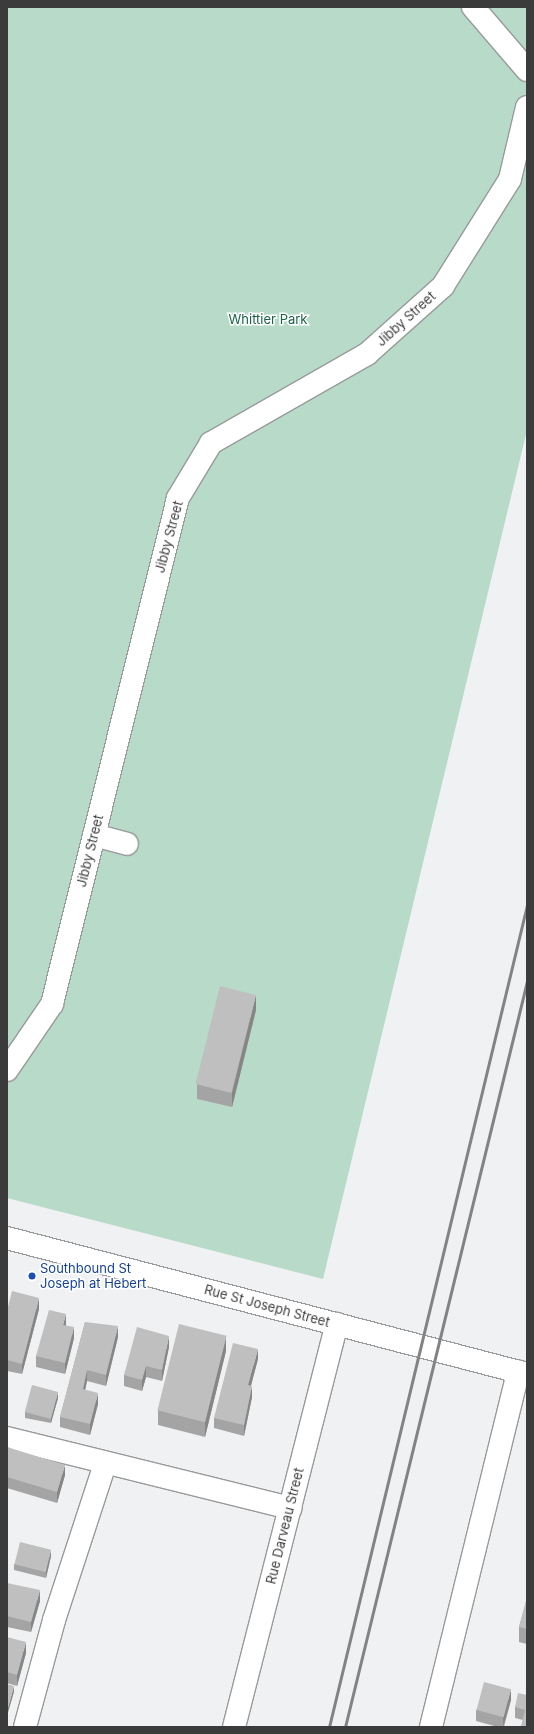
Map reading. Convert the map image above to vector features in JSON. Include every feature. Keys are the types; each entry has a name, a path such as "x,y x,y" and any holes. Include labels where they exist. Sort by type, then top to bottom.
{"street":[{"path":"473,7 527,70"},
{"name":"Jibby Street","path":"7,1070 52,1004 178,498 211,443 367,354 443,286 510,179 527,107"},
{"path":"94,835 127,844"},
{"name":"Rue St Joseph Street","path":"7,1238 522,1373"},
{"name":"Rue Darveau Street","path":"234,1727 337,1324"},
{"path":"431,1727 522,1373"},
{"path":"7,1438 105,1464 290,1508"},
{"path":"26,1727 54,1620 105,1464"}],"green space":[{"name":"Whittier Park","path":"7,7 527,7 527,430 323,1279 7,1198"}],"building":[{"path":"220,986 256,995 231,1093 196,1084"},
{"path":"12,1291 39,1298 22,1364 7,1360 7,1311"},
{"path":"49,1310 66,1314 63,1325 74,1327 65,1363 36,1356"},
{"path":"85,1322 118,1326 106,1375 87,1370 83,1389 98,1393 90,1424 60,1417"},
{"path":"179,1324 227,1336 205,1422 157,1410"},
{"path":"137,1327 169,1336 162,1370 146,1366 142,1380 124,1375"},
{"path":"233,1343 258,1349 248,1385 252,1386 244,1425 214,1418"},
{"path":"32,1385 58,1392 51,1419 25,1412"},
{"path":"7,1447 65,1465 57,1492 7,1477"},
{"path":"20,1542 51,1550 45,1572 14,1564"},
{"path":"7,1583 40,1590 31,1622 7,1616"},
{"path":"527,1598 527,1629 519,1627"},
{"path":"7,1637 26,1642 17,1675 7,1672"},
{"path":"484,1682 511,1689 504,1717 476,1710"},
{"path":"7,1684 14,1686 7,1711"},
{"path":"518,1693 527,1695 527,1727 521,1726 525,1710 515,1707"}],"railway":[{"path":"329,1727 527,905"},
{"path":"345,1727 527,981"}],"place":[{"name":"Southbound St Joseph at Hebert","path":"32,1276"}]}
